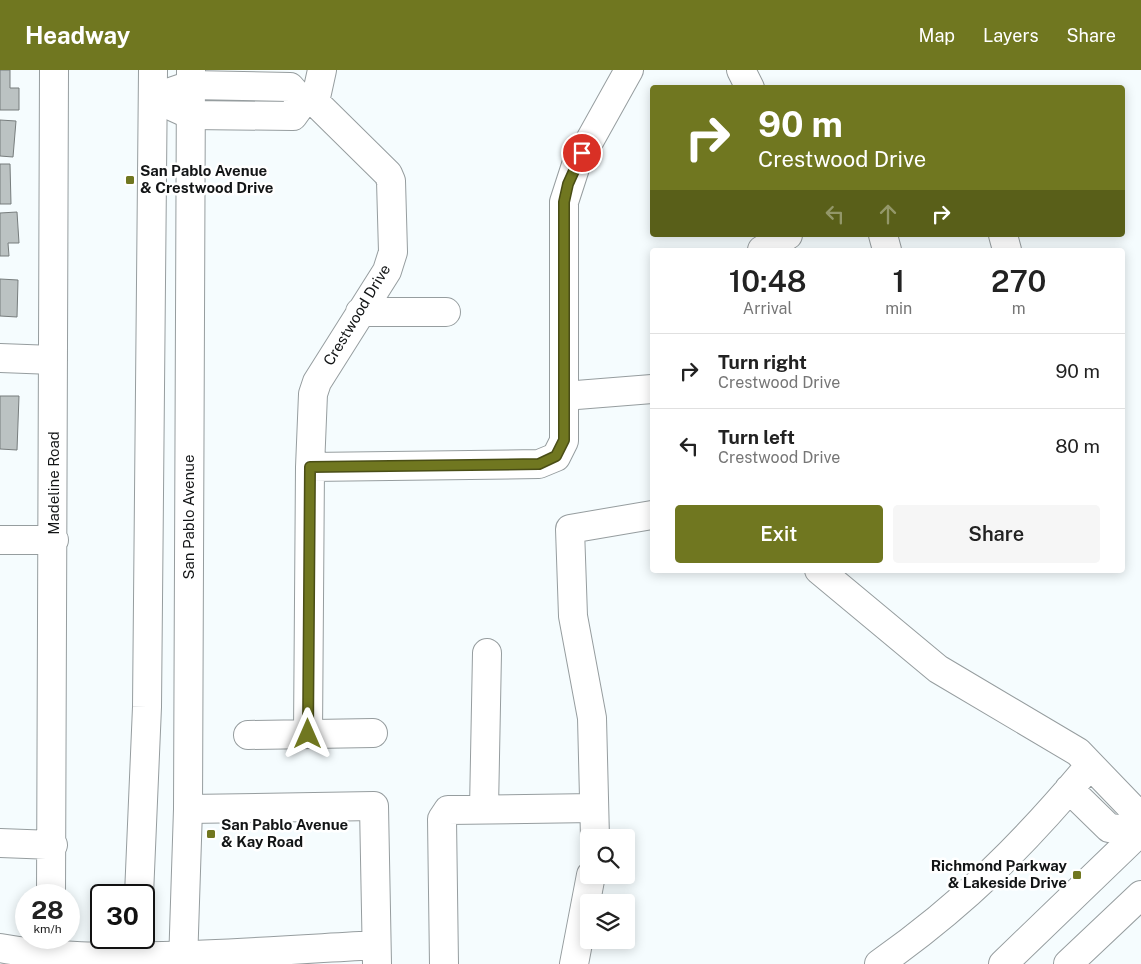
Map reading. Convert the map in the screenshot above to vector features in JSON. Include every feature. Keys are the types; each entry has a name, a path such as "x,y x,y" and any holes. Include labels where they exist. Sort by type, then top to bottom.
{"main road":[{"name":"Madeline Road","path":"52,884 54,70"},
{"path":"139,884 147,707 153,70"},
{"path":"153,98 191,115 293,116 309,102 322,70"},
{"path":"310,467 539,464 549,461 556,456 564,440 564,202 576,164 629,70"},
{"path":"741,70 748,85"},
{"name":"Crestwood Drive","path":"153,98 191,78 290,87 383,167 391,181 393,252 390,262 325,367 313,394 310,467 308,734"},
{"name":"San Pablo Avenue","path":"184,960 188,809 191,78"},
{"path":"765,248 785,237"},
{"path":"360,312 446,312"},
{"path":"0,358 54,360"},
{"path":"564,396 650,389"},
{"path":"595,829 592,718 573,616 570,529 650,515"},
{"path":"0,540 54,540"},
{"path":"823,573 938,669 1078,752 1132,808 1141,831"},
{"path":"484,809 487,653"},
{"path":"248,735 373,733"},
{"path":"879,964 933,925 988,877 1039,825 1090,765"},
{"path":"1069,789 1109,828 1141,831"},
{"path":"80,949 137,953 184,960 377,954 374,806 188,809"},
{"path":"444,964 442,819 448,810 594,808"},
{"path":"1003,964 1141,831"},
{"path":"0,843 53,845"},
{"path":"574,964 589,884"},
{"path":"1068,964 1141,895"},
{"path":"0,948 15,948"}],"building":[{"path":"0,70 10,70 10,88 19,88 19,110 0,110"},
{"path":"0,120 16,121 13,157 0,156"},
{"path":"0,164 10,164 11,204 0,204"},
{"path":"17,212 19,243 8,243 9,256 0,256 0,213"},
{"path":"0,279 18,280 17,317 0,316"},
{"path":"0,396 19,396 17,450 0,449"}],"place":[{"name":"San Pablo Avenue & Crestwood Drive","path":"130,180"},
{"name":"San Pablo Avenue & Kay Road","path":"211,834"},
{"name":"Richmond Parkway & Lakeside Drive","path":"1077,875"}],"route":[{"path":"308,734 310,467 539,464 549,461 556,456 561,450 564,440 564,202 568,184 582,153"}]}
